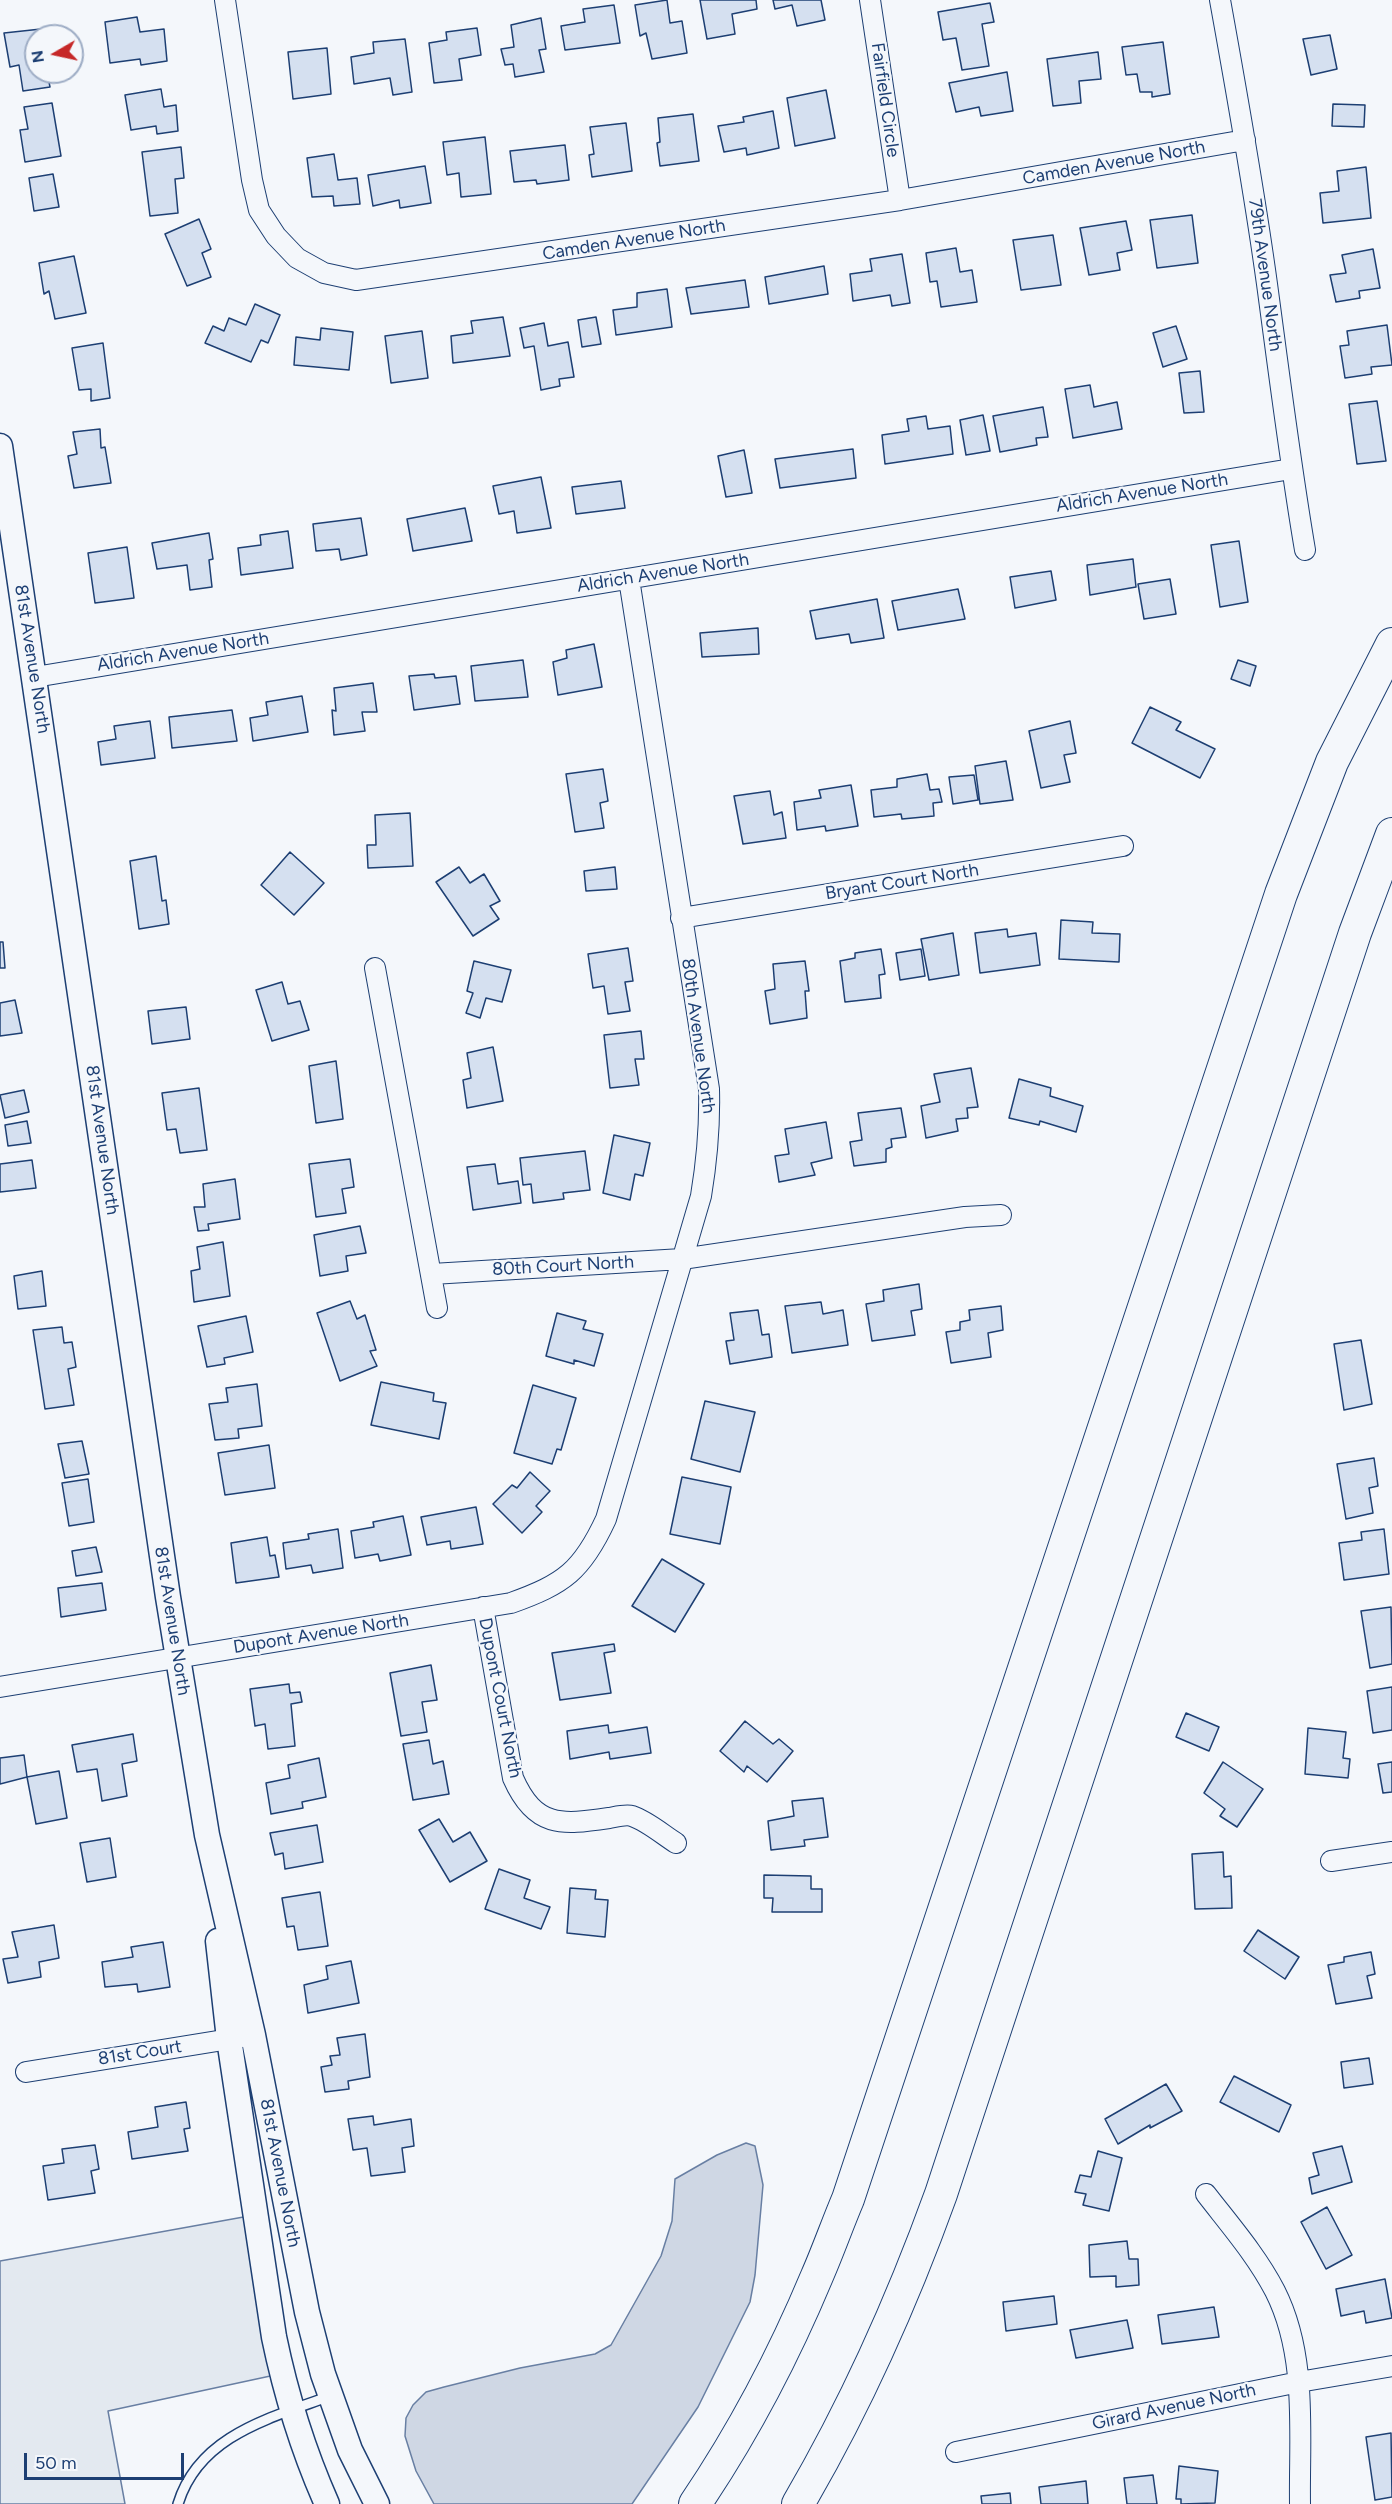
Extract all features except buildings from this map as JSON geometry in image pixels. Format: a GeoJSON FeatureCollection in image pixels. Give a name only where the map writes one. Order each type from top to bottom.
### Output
{"type":"FeatureCollection","features":[{"type":"Feature","properties":{"kind":"highway"},"geometry":{"type":"LineString","coordinates":[[695,2504],[740,2433],[775,2367],[818,2276],[848,2199],[1281,894],[1332,762],[1392,644]]}},
{"type":"Feature","properties":{"kind":"highway"},"geometry":{"type":"LineString","coordinates":[[798,2504],[867,2377],[898,2309],[941,2194],[1356,933],[1392,834]]}},
{"type":"Feature","properties":{"kind":"street","name":"Camden Avenue North"},"geometry":{"type":"LineString","coordinates":[[225,0],[252,180],[259,210],[276,236],[297,258],[324,273],[356,280],[900,200],[1245,140]]}},
{"type":"Feature","properties":{"kind":"street","name":"Fairfield Circle"},"geometry":{"type":"LineString","coordinates":[[870,0],[900,200]]}},
{"type":"Feature","properties":{"kind":"street","name":"79th Avenue North"},"geometry":{"type":"LineString","coordinates":[[1220,0],[1267,282],[1291,469],[1305,550]]}},
{"type":"Feature","properties":{"kind":"street","name":"81st Avenue North"},"geometry":{"type":"LineString","coordinates":[[0,446],[6,529],[35,677],[177,1658],[207,1835],[253,2035],[307,2312],[330,2396],[350,2450],[377,2504]]}},
{"type":"Feature","properties":{"kind":"street","name":"Aldrich Avenue North"},"geometry":{"type":"LineString","coordinates":[[35,677],[1291,469]]}},
{"type":"Feature","properties":{"kind":"street","name":"80th Avenue North"},"geometry":{"type":"LineString","coordinates":[[606,1519],[700,1196],[707,1160],[710,1124],[709,1089],[629,579]]}},
{"type":"Feature","properties":{"kind":"street","name":"Bryant Court North"},"geometry":{"type":"LineString","coordinates":[[681,918],[1123,846]]}},
{"type":"Feature","properties":{"kind":"street"},"geometry":{"type":"LineString","coordinates":[[375,968],[437,1308]]}},
{"type":"Feature","properties":{"kind":"street","name":"80th Court North"},"geometry":{"type":"LineString","coordinates":[[432,1274],[682,1259],[953,1218],[1001,1215]]}},
{"type":"Feature","properties":{"kind":"street","name":"Dupont Avenue North"},"geometry":{"type":"LineString","coordinates":[[0,1687],[511,1603],[543,1592],[570,1574],[592,1549],[606,1519]]}},
{"type":"Feature","properties":{"kind":"street","name":"Dupont Court North"},"geometry":{"type":"LineString","coordinates":[[483,1607],[513,1778],[522,1798],[536,1813],[557,1822],[579,1822],[630,1815],[676,1843]]}},
{"type":"Feature","properties":{"kind":"street","name":"81st Avenue North"},"geometry":{"type":"LineString","coordinates":[[207,1835],[229,2039],[274,2337],[285,2386],[308,2459],[327,2504]]}},
{"type":"Feature","properties":{"kind":"street"},"geometry":{"type":"LineString","coordinates":[[1331,1861],[1392,1852]]}},
{"type":"Feature","properties":{"kind":"street","name":"81st Court"},"geometry":{"type":"LineString","coordinates":[[26,2072],[253,2035]]}},
{"type":"Feature","properties":{"kind":"street"},"geometry":{"type":"LineString","coordinates":[[1206,2193],[1258,2263],[1275,2292],[1288,2323],[1299,2382],[1300,2504]]}},
{"type":"Feature","properties":{"kind":"street","name":"Girard Avenue North"},"geometry":{"type":"LineString","coordinates":[[956,2452],[1299,2382],[1392,2366]]}},
{"type":"Feature","properties":{"kind":"lane"},"geometry":{"type":"LineString","coordinates":[[178,2504],[183,2489],[210,2451],[250,2425],[330,2396]]}},
{"type":"Feature","properties":{"kind":"shaded area"},"geometry":{"type":"Polygon","coordinates":[[[746,2143],[755,2146],[763,2185],[755,2275],[750,2302],[698,2407],[632,2504],[434,2504],[416,2471],[405,2436],[406,2418],[413,2405],[426,2392],[520,2368],[595,2354],[611,2345],[661,2256],[672,2221],[675,2179],[717,2155],[746,2143]]]}},
{"type":"Feature","properties":{"kind":"shaded area"},"geometry":{"type":"Polygon","coordinates":[[[249,2216],[275,2375],[108,2411],[125,2504],[0,2504],[0,2261],[249,2216]]]}}]}
